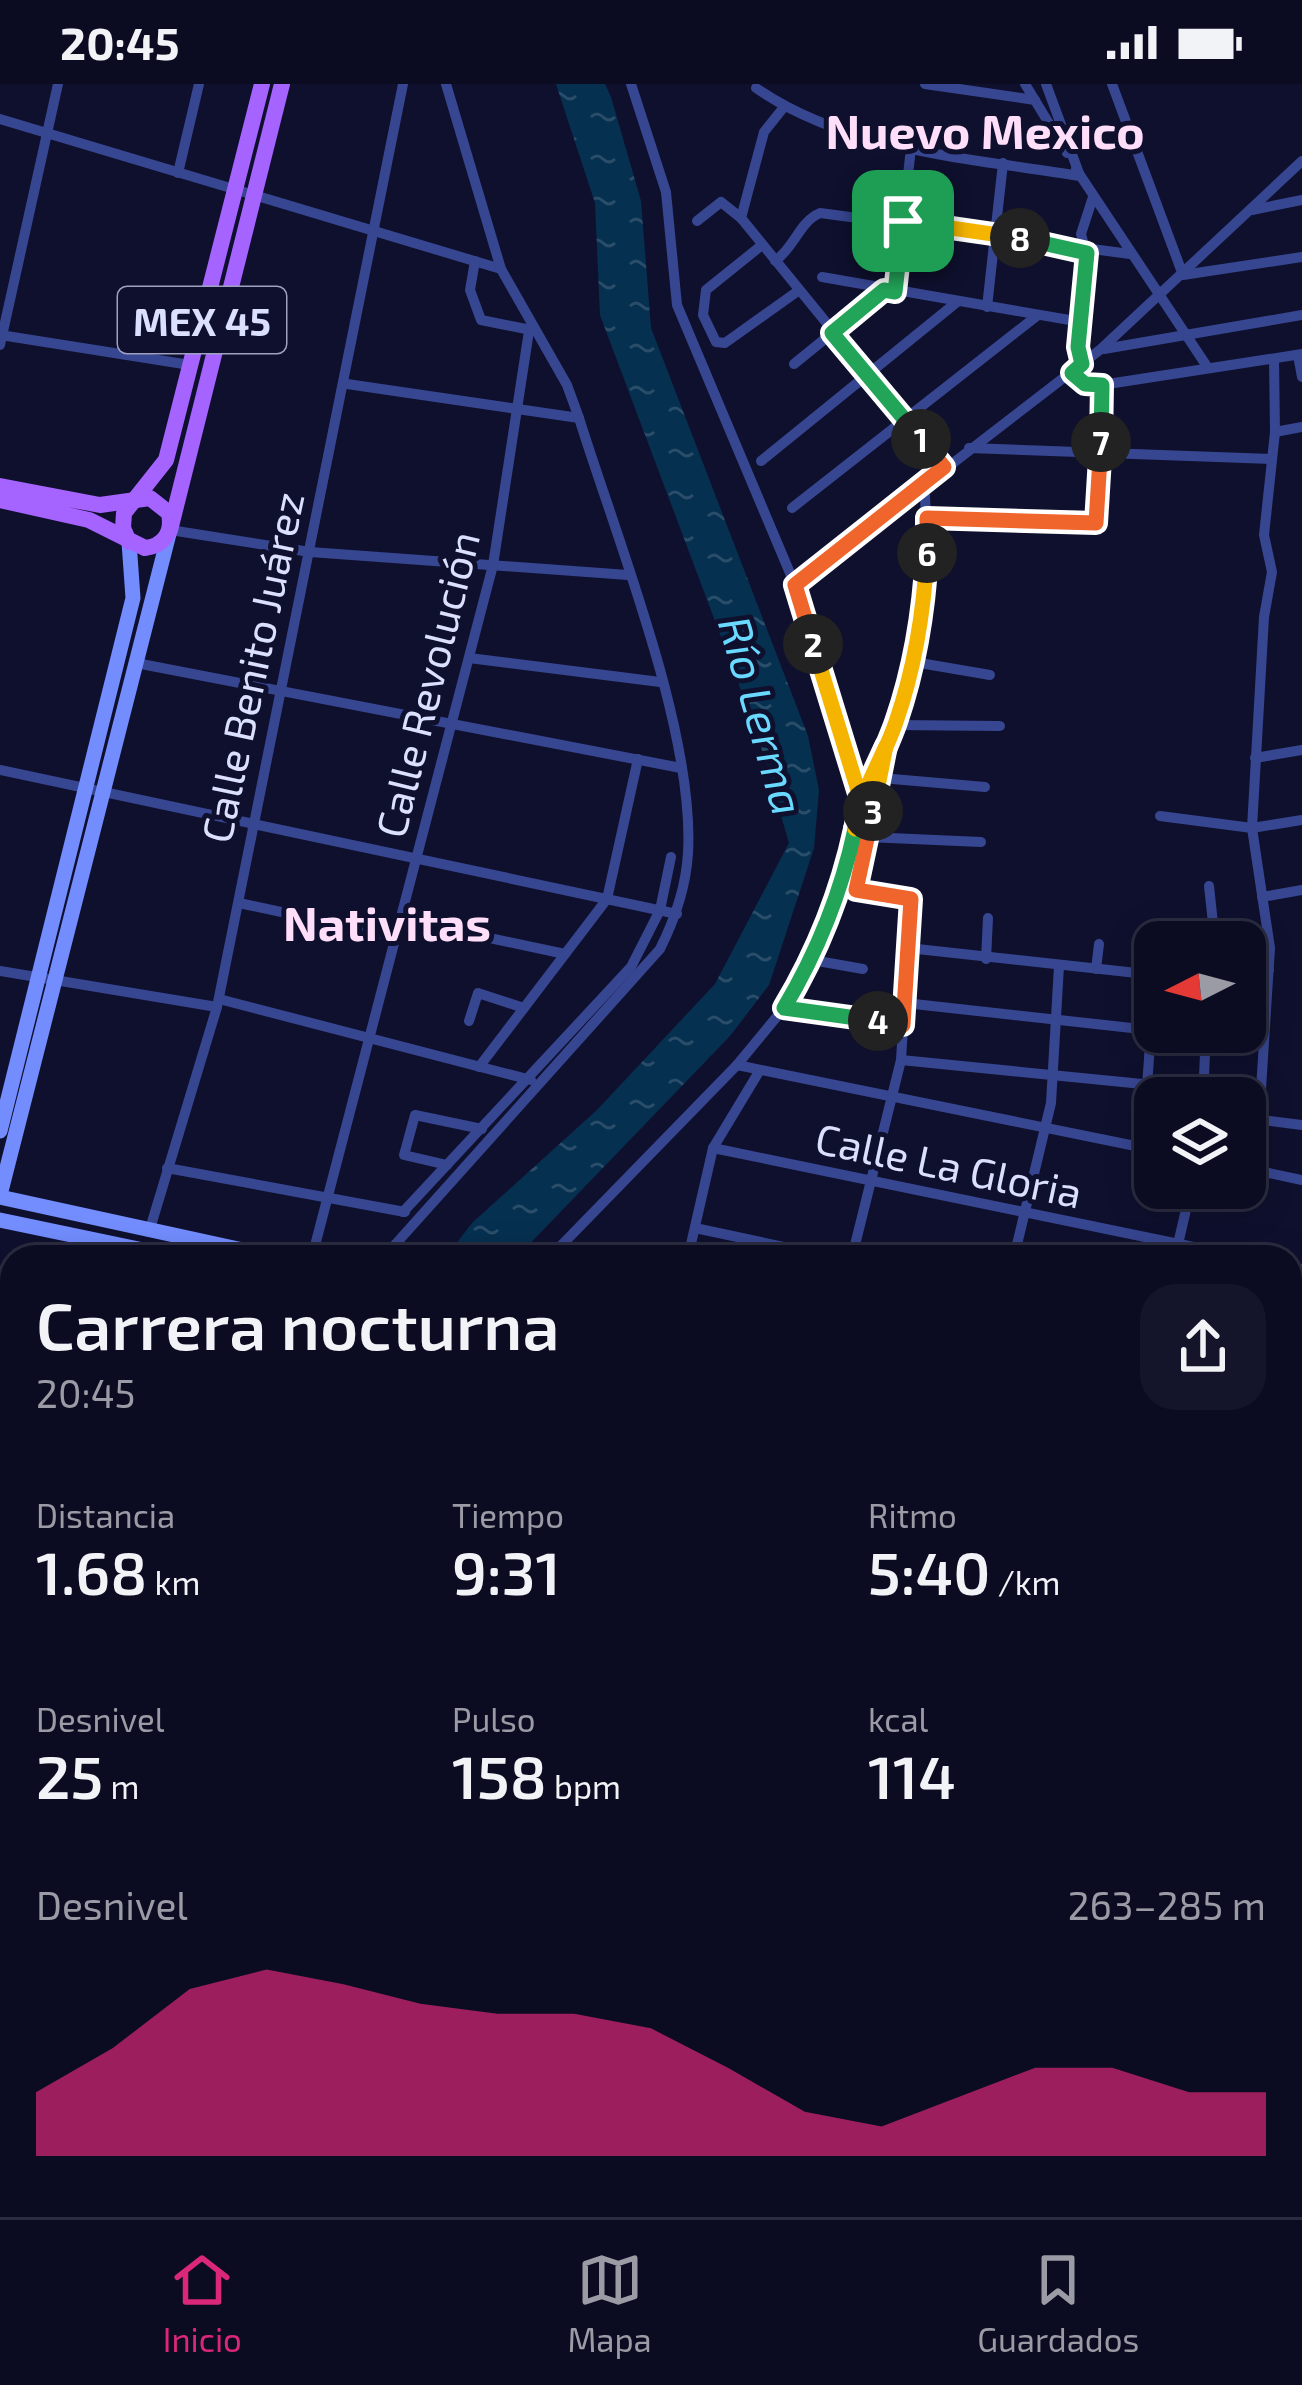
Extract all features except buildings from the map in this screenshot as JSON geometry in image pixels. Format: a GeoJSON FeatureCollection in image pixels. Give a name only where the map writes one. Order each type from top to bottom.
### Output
{"type":"FeatureCollection","features":[{"type":"Feature","properties":{"kind":"main road","name":"MEX 45"},"geometry":{"type":"LineString","coordinates":[[129,542],[122,520],[166,460],[262,84]]}},
{"type":"Feature","properties":{"kind":"main road","name":"MEX 45"},"geometry":{"type":"LineString","coordinates":[[170,530],[282,84]]}},
{"type":"Feature","properties":{"kind":"main road"},"geometry":{"type":"LineString","coordinates":[[0,486],[89,504],[150,498],[165,506],[170,530],[153,547],[129,542],[89,520],[0,500]]}},
{"type":"Feature","properties":{"kind":"street"},"geometry":{"type":"LineString","coordinates":[[58,84],[1,338],[190,365]]}},
{"type":"Feature","properties":{"kind":"street"},"geometry":{"type":"LineString","coordinates":[[178,172],[199,84]]}},
{"type":"Feature","properties":{"kind":"street","name":"Calle Benito Juárez"},"geometry":{"type":"LineString","coordinates":[[144,1245],[218,1003],[279,691],[378,232],[404,84]]}},
{"type":"Feature","properties":{"kind":"street"},"geometry":{"type":"LineString","coordinates":[[394,1245],[636,980],[677,914],[688,854],[681,768],[660,682],[579,418],[567,385],[532,330],[502,269],[446,84]]}},
{"type":"Feature","properties":{"kind":"street"},"geometry":{"type":"LineString","coordinates":[[631,84],[666,192],[677,305],[795,585],[861,800]]}},
{"type":"Feature","properties":{"kind":"street"},"geometry":{"type":"LineString","coordinates":[[925,84],[1035,100]]}},
{"type":"Feature","properties":{"kind":"street"},"geometry":{"type":"LineString","coordinates":[[1025,84],[1130,254],[1208,368]]}},
{"type":"Feature","properties":{"kind":"street"},"geometry":{"type":"LineString","coordinates":[[1046,84],[1080,176]]}},
{"type":"Feature","properties":{"kind":"street"},"geometry":{"type":"LineString","coordinates":[[1112,84],[1184,275]]}},
{"type":"Feature","properties":{"kind":"street"},"geometry":{"type":"LineString","coordinates":[[756,88],[784,107],[871,141],[1080,176]]}},
{"type":"Feature","properties":{"kind":"street"},"geometry":{"type":"LineString","coordinates":[[741,218],[764,132],[784,107]]}},
{"type":"Feature","properties":{"kind":"street"},"geometry":{"type":"LineString","coordinates":[[0,119],[502,269]]}},
{"type":"Feature","properties":{"kind":"street"},"geometry":{"type":"LineString","coordinates":[[794,364],[890,291],[911,148]]}},
{"type":"Feature","properties":{"kind":"street"},"geometry":{"type":"LineString","coordinates":[[795,585],[1101,349],[1302,161]]}},
{"type":"Feature","properties":{"kind":"street"},"geometry":{"type":"LineString","coordinates":[[987,307],[1003,163]]}},
{"type":"Feature","properties":{"kind":"street"},"geometry":{"type":"LineString","coordinates":[[1094,197],[1082,248],[1088,263],[1077,369],[1085,384],[1300,354],[1302,377]]}},
{"type":"Feature","properties":{"kind":"street"},"geometry":{"type":"LineString","coordinates":[[1248,210],[1302,200]]}},
{"type":"Feature","properties":{"kind":"street"},"geometry":{"type":"LineString","coordinates":[[697,221],[721,202],[741,218],[944,467]]}},
{"type":"Feature","properties":{"kind":"street"},"geometry":{"type":"LineString","coordinates":[[775,261],[787,253],[806,219],[820,213],[1130,254]]}},
{"type":"Feature","properties":{"kind":"street"},"geometry":{"type":"LineString","coordinates":[[762,245],[706,290],[703,315],[716,342],[725,343],[798,291]]}},
{"type":"Feature","properties":{"kind":"street"},"geometry":{"type":"LineString","coordinates":[[1184,275],[1302,257]]}},
{"type":"Feature","properties":{"kind":"street"},"geometry":{"type":"LineString","coordinates":[[475,262],[470,290],[481,320],[532,330]]}},
{"type":"Feature","properties":{"kind":"street"},"geometry":{"type":"LineString","coordinates":[[822,278],[1081,322]]}},
{"type":"Feature","properties":{"kind":"street"},"geometry":{"type":"LineString","coordinates":[[761,461],[957,302]]}},
{"type":"Feature","properties":{"kind":"street"},"geometry":{"type":"LineString","coordinates":[[792,508],[1038,315]]}},
{"type":"Feature","properties":{"kind":"street"},"geometry":{"type":"LineString","coordinates":[[1101,349],[1302,315]]}},
{"type":"Feature","properties":{"kind":"street","name":"Calle Revolución"},"geometry":{"type":"LineString","coordinates":[[315,1245],[493,565],[532,330]]}},
{"type":"Feature","properties":{"kind":"street"},"geometry":{"type":"LineString","coordinates":[[1262,1077],[1269,970],[1252,828],[1272,572],[1264,535],[1275,431],[1274,359]]}},
{"type":"Feature","properties":{"kind":"street"},"geometry":{"type":"LineString","coordinates":[[346,384],[579,418]]}},
{"type":"Feature","properties":{"kind":"street"},"geometry":{"type":"LineString","coordinates":[[927,518],[1098,521],[1102,385]]}},
{"type":"Feature","properties":{"kind":"street"},"geometry":{"type":"LineString","coordinates":[[1275,431],[1302,427]]}},
{"type":"Feature","properties":{"kind":"street"},"geometry":{"type":"LineString","coordinates":[[969,448],[1271,459]]}},
{"type":"Feature","properties":{"kind":"street"},"geometry":{"type":"LineString","coordinates":[[562,1245],[737,1066],[784,1008],[812,960],[844,882],[861,800],[895,725],[914,662],[925,590],[924,481]]}},
{"type":"Feature","properties":{"kind":"street"},"geometry":{"type":"LineString","coordinates":[[214,1245],[0,1196],[47,980],[170,530],[310,552],[628,575]]}},
{"type":"Feature","properties":{"kind":"street"},"geometry":{"type":"LineString","coordinates":[[96,790],[133,598],[129,542]]}},
{"type":"Feature","properties":{"kind":"street"},"geometry":{"type":"LineString","coordinates":[[133,598],[152,602]]}},
{"type":"Feature","properties":{"kind":"street"},"geometry":{"type":"LineString","coordinates":[[469,658],[660,682]]}},
{"type":"Feature","properties":{"kind":"street"},"geometry":{"type":"LineString","coordinates":[[914,662],[990,675]]}},
{"type":"Feature","properties":{"kind":"street"},"geometry":{"type":"LineString","coordinates":[[136,663],[681,768]]}},
{"type":"Feature","properties":{"kind":"street"},"geometry":{"type":"LineString","coordinates":[[895,725],[1000,726]]}},
{"type":"Feature","properties":{"kind":"street"},"geometry":{"type":"LineString","coordinates":[[855,1245],[902,1060],[911,899],[856,890],[886,746]]}},
{"type":"Feature","properties":{"kind":"street"},"geometry":{"type":"LineString","coordinates":[[1255,758],[1302,750]]}},
{"type":"Feature","properties":{"kind":"street"},"geometry":{"type":"LineString","coordinates":[[479,1067],[607,899],[638,759]]}},
{"type":"Feature","properties":{"kind":"street"},"geometry":{"type":"LineString","coordinates":[[0,770],[677,914]]}},
{"type":"Feature","properties":{"kind":"street"},"geometry":{"type":"LineString","coordinates":[[881,778],[985,787]]}},
{"type":"Feature","properties":{"kind":"street"},"geometry":{"type":"LineString","coordinates":[[1160,816],[1252,828],[1302,820]]}},
{"type":"Feature","properties":{"kind":"street"},"geometry":{"type":"LineString","coordinates":[[867,837],[981,842]]}},
{"type":"Feature","properties":{"kind":"street"},"geometry":{"type":"LineString","coordinates":[[167,1168],[407,1213],[631,968],[660,910],[671,856]]}},
{"type":"Feature","properties":{"kind":"street"},"geometry":{"type":"LineString","coordinates":[[1209,886],[1213,921]]}},
{"type":"Feature","properties":{"kind":"street"},"geometry":{"type":"LineString","coordinates":[[1262,897],[1302,890]]}},
{"type":"Feature","properties":{"kind":"street"},"geometry":{"type":"LineString","coordinates":[[239,903],[397,937]]}},
{"type":"Feature","properties":{"kind":"street"},"geometry":{"type":"LineString","coordinates":[[986,959],[988,918]]}},
{"type":"Feature","properties":{"kind":"street"},"geometry":{"type":"LineString","coordinates":[[457,931],[565,954]]}},
{"type":"Feature","properties":{"kind":"street"},"geometry":{"type":"LineString","coordinates":[[1096,970],[1099,944]]}},
{"type":"Feature","properties":{"kind":"street"},"geometry":{"type":"LineString","coordinates":[[908,948],[1134,973]]}},
{"type":"Feature","properties":{"kind":"street"},"geometry":{"type":"LineString","coordinates":[[812,960],[862,969]]}},
{"type":"Feature","properties":{"kind":"street"},"geometry":{"type":"LineString","coordinates":[[1017,1245],[1044,1127],[1059,966]]}},
{"type":"Feature","properties":{"kind":"street"},"geometry":{"type":"LineString","coordinates":[[0,970],[218,1003],[369,1035],[531,1080]]}},
{"type":"Feature","properties":{"kind":"street"},"geometry":{"type":"LineString","coordinates":[[0,1131],[47,980]]}},
{"type":"Feature","properties":{"kind":"street"},"geometry":{"type":"LineString","coordinates":[[469,1021],[478,993],[524,1008]]}},
{"type":"Feature","properties":{"kind":"street"},"geometry":{"type":"LineString","coordinates":[[904,1003],[1134,1028]]}},
{"type":"Feature","properties":{"kind":"street"},"geometry":{"type":"LineString","coordinates":[[784,1008],[903,1025]]}},
{"type":"Feature","properties":{"kind":"street"},"geometry":{"type":"LineString","coordinates":[[902,1060],[1134,1085]]}},
{"type":"Feature","properties":{"kind":"street"},"geometry":{"type":"LineString","coordinates":[[737,1066],[1134,1146]]}},
{"type":"Feature","properties":{"kind":"street"},"geometry":{"type":"LineString","coordinates":[[690,1245],[713,1148],[760,1070]]}},
{"type":"Feature","properties":{"kind":"street"},"geometry":{"type":"LineString","coordinates":[[447,1165],[404,1155],[415,1115],[482,1129]]}},
{"type":"Feature","properties":{"kind":"street"},"geometry":{"type":"LineString","coordinates":[[1266,1121],[1302,1125]]}},
{"type":"Feature","properties":{"kind":"street","name":"Calle La Gloria"},"geometry":{"type":"LineString","coordinates":[[713,1148],[1153,1245]]}},
{"type":"Feature","properties":{"kind":"street"},"geometry":{"type":"LineString","coordinates":[[1266,1172],[1302,1180]]}},
{"type":"Feature","properties":{"kind":"street"},"geometry":{"type":"LineString","coordinates":[[1178,1245],[1186,1209]]}},
{"type":"Feature","properties":{"kind":"street"},"geometry":{"type":"LineString","coordinates":[[0,1220],[104,1245]]}},
{"type":"Feature","properties":{"kind":"street"},"geometry":{"type":"LineString","coordinates":[[694,1228],[774,1245]]}},
{"type":"Feature","properties":{"kind":"water","name":"Río Lerma"},"geometry":{"type":"Polygon","coordinates":[[[556,84],[605,84],[611,97],[641,201],[651,328],[808,736],[819,790],[814,848],[769,985],[730,1036],[529,1245],[455,1245],[472,1223],[597,1110],[715,984],[789,843],[756,730],[600,315],[595,203],[556,84]]]}},
{"type":"Feature","properties":{"kind":"district","name":"Nuevo Mexico"},"geometry":{"type":"Point","coordinates":[985,130]}},
{"type":"Feature","properties":{"kind":"district","name":"Nativitas"},"geometry":{"type":"Point","coordinates":[387,922]}},
{"type":"Feature","properties":{"kind":"route"},"geometry":{"type":"LineString","coordinates":[[903,221],[895,292],[884,290],[832,333],[944,467],[795,585],[861,800],[886,746],[856,890],[911,899],[903,1025],[784,1008],[812,960],[844,882],[861,800],[905,694],[925,590],[927,518],[1096,523],[1100,517],[1102,385],[1085,384],[1072,373],[1082,364],[1078,347],[1088,263],[1082,248],[903,221]]}}]}
